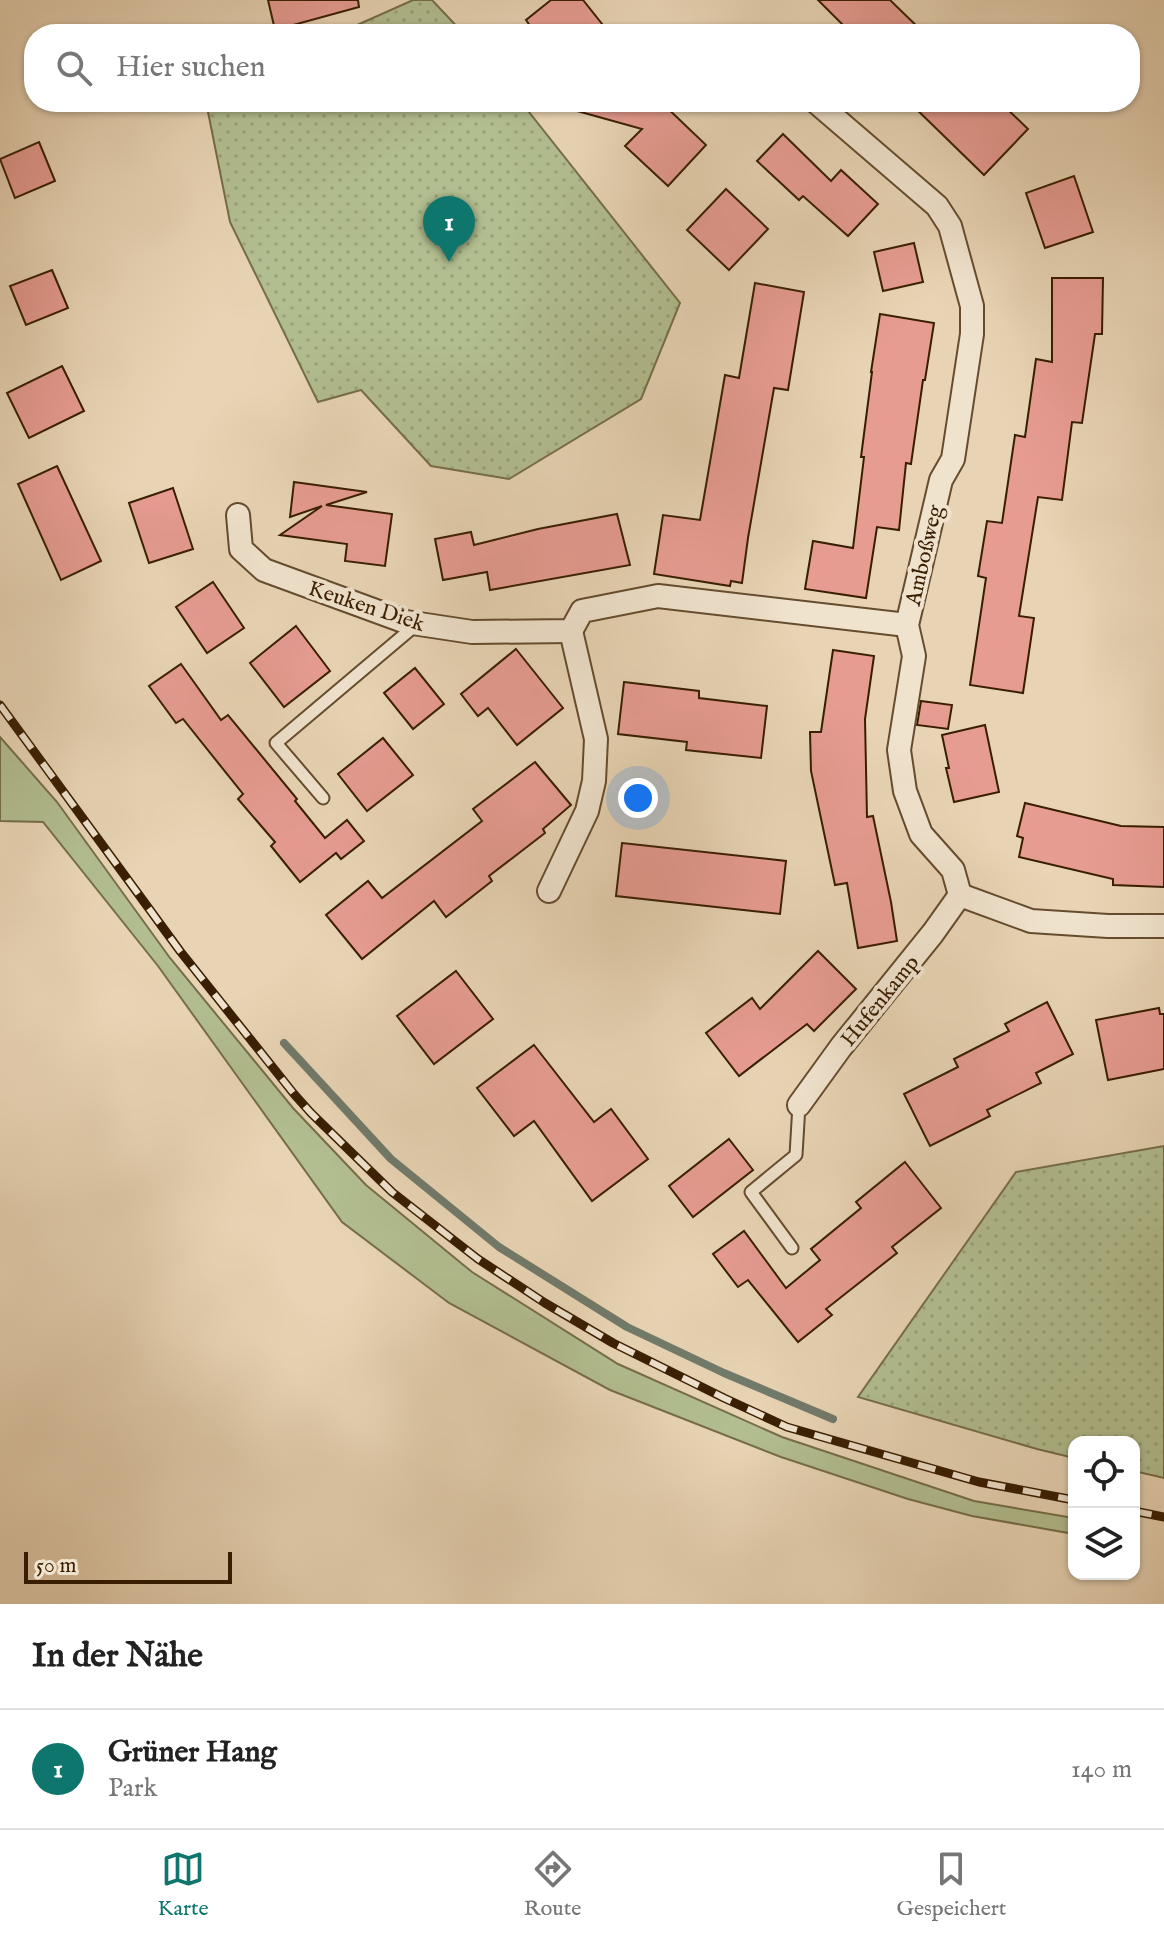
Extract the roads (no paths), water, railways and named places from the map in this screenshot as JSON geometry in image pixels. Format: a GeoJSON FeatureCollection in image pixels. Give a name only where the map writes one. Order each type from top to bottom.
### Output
{"type":"FeatureCollection","features":[{"type":"Feature","properties":{"kind":"street","name":"Amboßweg"},"geometry":{"type":"LineString","coordinates":[[828,112],[937,206],[950,226],[972,306],[972,334],[953,459],[941,480],[907,625],[914,656],[899,750],[905,791],[921,834],[953,870],[960,895]]}},
{"type":"Feature","properties":{"kind":"street","name":"Keuken Diek"},"geometry":{"type":"LineString","coordinates":[[238,515],[241,549],[264,570],[406,622],[472,632],[571,631]]}},
{"type":"Feature","properties":{"kind":"street"},"geometry":{"type":"LineString","coordinates":[[549,891],[587,811],[594,781],[596,739],[571,631],[582,611],[658,596],[907,625]]}},
{"type":"Feature","properties":{"kind":"street"},"geometry":{"type":"LineString","coordinates":[[960,895],[1031,921],[1164,926]]}},
{"type":"Feature","properties":{"kind":"street","name":"Hufenkamp"},"geometry":{"type":"LineString","coordinates":[[799,1105],[960,895]]}},
{"type":"Feature","properties":{"kind":"lane"},"geometry":{"type":"LineString","coordinates":[[323,798],[276,743],[417,623]]}},
{"type":"Feature","properties":{"kind":"lane"},"geometry":{"type":"LineString","coordinates":[[792,1248],[751,1192],[796,1155],[799,1105]]}},
{"type":"Feature","properties":{"kind":"waterway"},"geometry":{"type":"LineString","coordinates":[[284,1043],[391,1159],[499,1247],[627,1327],[724,1373],[833,1419]]}},
{"type":"Feature","properties":{"kind":"railway"},"geometry":{"type":"LineString","coordinates":[[0,705],[180,951],[294,1094],[392,1192],[478,1259],[613,1343],[787,1427],[979,1482],[1068,1499]]}},
{"type":"Feature","properties":{"kind":"railway"},"geometry":{"type":"LineString","coordinates":[[1140,1512],[1164,1517]]}},
{"type":"Feature","properties":{"kind":"place","name":"Grüner Hang"},"geometry":{"type":"Point","coordinates":[449,262]}}]}
